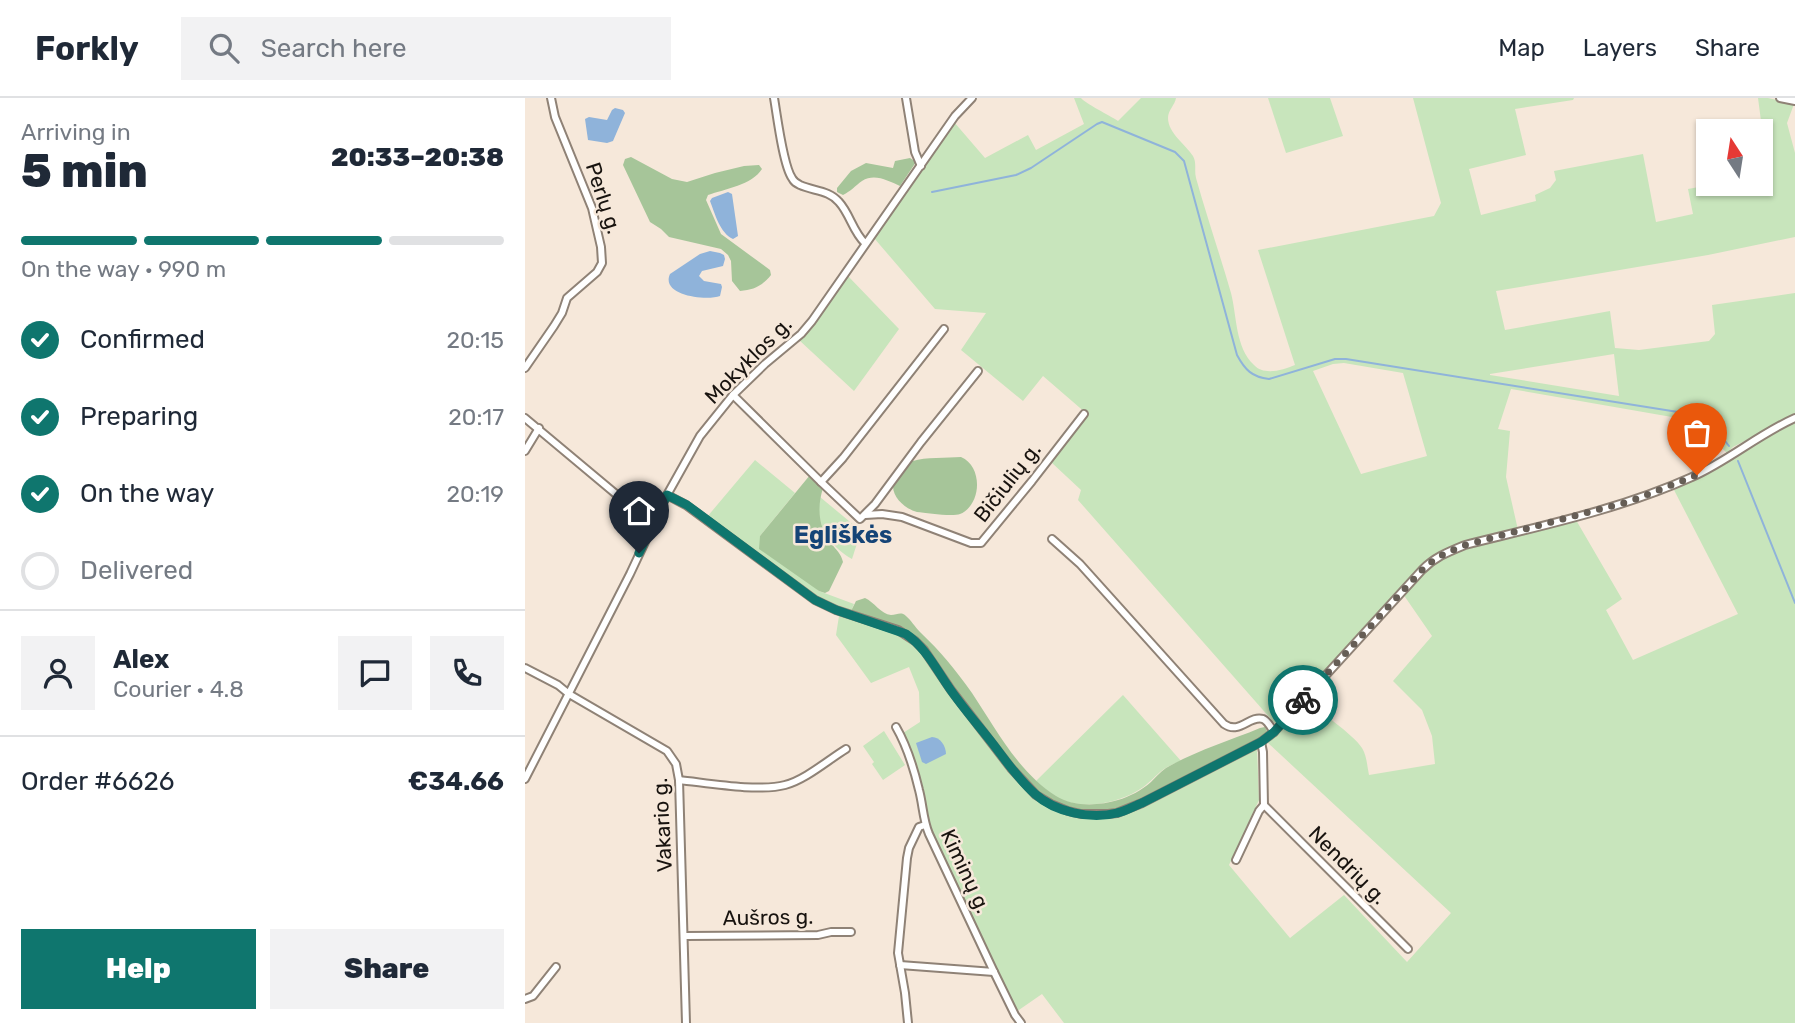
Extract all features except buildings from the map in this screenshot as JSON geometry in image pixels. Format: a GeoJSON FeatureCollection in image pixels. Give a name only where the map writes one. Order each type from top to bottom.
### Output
{"type":"FeatureCollection","features":[{"type":"Feature","properties":{"kind":"street","name":"Perlų g."},"geometry":{"type":"LineString","coordinates":[[525,368],[562,313],[567,298],[597,272],[602,263],[592,208],[555,117],[551,98]]}},
{"type":"Feature","properties":{"kind":"street"},"geometry":{"type":"LineString","coordinates":[[774,98],[792,179],[802,186],[837,199],[865,243]]}},
{"type":"Feature","properties":{"kind":"street"},"geometry":{"type":"LineString","coordinates":[[906,98],[915,152],[921,166]]}},
{"type":"Feature","properties":{"kind":"street","name":"Mokyklos g."},"geometry":{"type":"LineString","coordinates":[[525,779],[667,495],[700,436],[733,395],[813,321],[954,116],[972,98]]}},
{"type":"Feature","properties":{"kind":"street"},"geometry":{"type":"LineString","coordinates":[[1780,98],[1795,101]]}},
{"type":"Feature","properties":{"kind":"street"},"geometry":{"type":"LineString","coordinates":[[821,482],[843,458],[944,329]]}},
{"type":"Feature","properties":{"kind":"street"},"geometry":{"type":"LineString","coordinates":[[733,395],[821,482],[863,517],[978,371]]}},
{"type":"Feature","properties":{"kind":"street","name":"Bičiulių g."},"geometry":{"type":"LineString","coordinates":[[863,517],[882,514],[902,517],[971,542],[981,543],[1084,414]]}},
{"type":"Feature","properties":{"kind":"street"},"geometry":{"type":"LineString","coordinates":[[525,418],[653,525]]}},
{"type":"Feature","properties":{"kind":"street"},"geometry":{"type":"LineString","coordinates":[[667,495],[687,505],[815,600],[898,631],[915,641],[1035,795],[1067,811],[1108,814],[1126,810],[1261,742],[1274,732],[1431,561],[1444,553],[1631,501],[1676,485],[1795,418]]}},
{"type":"Feature","properties":{"kind":"street"},"geometry":{"type":"LineString","coordinates":[[525,451],[539,428]]}},
{"type":"Feature","properties":{"kind":"street"},"geometry":{"type":"LineString","coordinates":[[1052,538],[1080,564],[1224,724],[1234,728],[1263,719],[1274,732]]}},
{"type":"Feature","properties":{"kind":"street","name":"Vakario g."},"geometry":{"type":"LineString","coordinates":[[525,668],[667,751],[676,764],[680,780],[686,1023]]}},
{"type":"Feature","properties":{"kind":"street","name":"Kiminų g."},"geometry":{"type":"LineString","coordinates":[[897,727],[909,755],[925,825],[1021,1023]]}},
{"type":"Feature","properties":{"kind":"street"},"geometry":{"type":"LineString","coordinates":[[1236,860],[1264,805],[1261,742]]}},
{"type":"Feature","properties":{"kind":"street"},"geometry":{"type":"LineString","coordinates":[[680,780],[748,787],[785,785],[846,749]]}},
{"type":"Feature","properties":{"kind":"street","name":"Nendrių g."},"geometry":{"type":"LineString","coordinates":[[1264,805],[1408,949]]}},
{"type":"Feature","properties":{"kind":"street"},"geometry":{"type":"LineString","coordinates":[[908,1023],[898,942],[909,848],[919,827],[925,825]]}},
{"type":"Feature","properties":{"kind":"street","name":"Aušros g."},"geometry":{"type":"LineString","coordinates":[[685,936],[818,935],[851,932]]}},
{"type":"Feature","properties":{"kind":"street"},"geometry":{"type":"LineString","coordinates":[[900,965],[994,972]]}},
{"type":"Feature","properties":{"kind":"street"},"geometry":{"type":"LineString","coordinates":[[525,999],[533,996],[556,967]]}},
{"type":"Feature","properties":{"kind":"green space"},"geometry":{"type":"Polygon","coordinates":[[[1074,98],[1081,98],[1118,121],[1141,98],[1176,98],[1168,115],[1169,123],[1174,134],[1194,159],[1196,178],[1231,293],[1243,349],[1258,368],[1274,371],[1295,365],[1258,250],[1434,216],[1441,203],[1413,98],[1574,98],[1515,109],[1526,155],[1469,169],[1481,215],[1536,201],[1535,195],[1550,188],[1556,180],[1554,171],[1643,154],[1656,222],[1693,214],[1688,189],[1696,188],[1696,196],[1773,196],[1773,119],[1761,119],[1758,98],[1794,104],[1787,123],[1795,153],[1795,237],[1708,255],[1496,291],[1505,330],[1610,311],[1615,348],[1639,350],[1709,341],[1715,334],[1712,305],[1795,293],[1795,415],[1733,447],[1727,453],[1689,420],[1511,389],[1498,429],[1510,431],[1506,477],[1518,530],[1458,546],[1426,562],[1277,726],[1078,500],[1081,490],[1051,462],[1087,414],[1043,376],[1023,401],[961,350],[986,313],[935,309],[874,238],[954,122],[985,158],[1028,135],[1036,150],[1084,124],[1074,98]],[[1614,354],[1490,374],[1490,375],[1619,396],[1614,354]],[[1344,363],[1313,371],[1361,474],[1427,456],[1403,373],[1344,363]]]}},
{"type":"Feature","properties":{"kind":"green space"},"geometry":{"type":"Polygon","coordinates":[[[1268,98],[1330,98],[1343,136],[1286,153],[1268,98]]]}},
{"type":"Feature","properties":{"kind":"green space"},"geometry":{"type":"Polygon","coordinates":[[[631,157],[672,179],[687,182],[744,166],[759,165],[762,169],[752,179],[708,195],[706,200],[721,234],[770,270],[771,275],[757,287],[740,291],[732,281],[731,261],[721,249],[669,237],[650,222],[623,165],[625,159],[631,157]]]}},
{"type":"Feature","properties":{"kind":"green space"},"geometry":{"type":"Polygon","coordinates":[[[910,158],[916,162],[900,186],[872,178],[862,181],[843,195],[837,192],[837,188],[851,171],[866,163],[893,168],[895,161],[910,158]]]}},
{"type":"Feature","properties":{"kind":"green space"},"geometry":{"type":"Polygon","coordinates":[[[847,275],[899,329],[854,391],[799,340],[847,275]]]}},
{"type":"Feature","properties":{"kind":"green space"},"geometry":{"type":"Polygon","coordinates":[[[1795,422],[1795,1023],[1064,1023],[1042,994],[1016,1012],[929,825],[916,768],[903,733],[920,722],[919,692],[909,667],[871,683],[836,635],[839,616],[886,628],[911,641],[972,723],[1032,796],[1050,807],[1070,814],[1111,816],[1257,747],[1259,800],[1229,865],[1290,938],[1344,895],[1407,962],[1451,913],[1267,742],[1279,733],[1305,700],[1358,742],[1365,754],[1369,775],[1435,764],[1432,736],[1422,710],[1393,681],[1432,636],[1403,594],[1426,569],[1444,556],[1467,548],[1576,520],[1622,599],[1606,610],[1633,660],[1738,614],[1674,490],[1795,422]]]}},
{"type":"Feature","properties":{"kind":"green space"},"geometry":{"type":"Polygon","coordinates":[[[961,457],[968,462],[976,477],[976,495],[967,510],[957,515],[917,512],[903,505],[896,496],[894,481],[909,463],[924,459],[961,457]]]}},
{"type":"Feature","properties":{"kind":"green space"},"geometry":{"type":"Polygon","coordinates":[[[755,460],[795,493],[760,536],[819,591],[854,604],[851,611],[830,604],[803,588],[707,517],[755,460]]]}},
{"type":"Feature","properties":{"kind":"green space"},"geometry":{"type":"Polygon","coordinates":[[[810,475],[823,488],[819,509],[821,523],[843,562],[829,591],[825,593],[759,549],[760,536],[810,475]]]}},
{"type":"Feature","properties":{"kind":"green space"},"geometry":{"type":"Polygon","coordinates":[[[820,497],[861,531],[852,559],[837,548],[826,533],[819,516],[820,497]]]}},
{"type":"Feature","properties":{"kind":"green space"},"geometry":{"type":"Polygon","coordinates":[[[865,598],[887,614],[902,614],[908,618],[960,676],[999,735],[1030,775],[1063,800],[1078,804],[1095,804],[1122,799],[1144,788],[1166,768],[1189,756],[1260,728],[1265,727],[1268,733],[1136,803],[1097,812],[1068,808],[1034,790],[915,638],[892,625],[851,611],[856,601],[865,598]]]}},
{"type":"Feature","properties":{"kind":"green space"},"geometry":{"type":"Polygon","coordinates":[[[1123,695],[1181,761],[1163,770],[1143,788],[1128,796],[1098,804],[1067,802],[1036,781],[1123,695]]]}},
{"type":"Feature","properties":{"kind":"green space"},"geometry":{"type":"Polygon","coordinates":[[[884,731],[905,765],[883,780],[863,746],[884,731]]]}},
{"type":"Feature","properties":{"kind":"water"},"geometry":{"type":"Polygon","coordinates":[[[615,108],[625,113],[613,141],[607,143],[588,140],[585,119],[589,117],[607,120],[615,108]]]}},
{"type":"Feature","properties":{"kind":"water"},"geometry":{"type":"Polygon","coordinates":[[[728,192],[732,194],[738,236],[733,239],[721,228],[710,201],[728,192]]]}},
{"type":"Feature","properties":{"kind":"water"},"geometry":{"type":"Polygon","coordinates":[[[710,251],[724,255],[723,266],[702,271],[699,276],[704,281],[721,284],[720,296],[696,297],[678,292],[672,287],[670,274],[700,254],[710,251]]]}},
{"type":"Feature","properties":{"kind":"water"},"geometry":{"type":"Polygon","coordinates":[[[932,737],[942,742],[946,754],[926,764],[922,762],[916,743],[932,737]]]}},
{"type":"Feature","properties":{"kind":"waterway"},"geometry":{"type":"LineString","coordinates":[[932,192],[1016,175],[1102,122],[1175,152],[1184,161],[1237,355],[1246,369],[1254,374],[1269,379],[1335,359],[1346,359],[1678,412],[1707,425],[1729,446]]}},
{"type":"Feature","properties":{"kind":"waterway"},"geometry":{"type":"LineString","coordinates":[[1738,461],[1795,603]]}},
{"type":"Feature","properties":{"kind":"way so far"},"geometry":{"type":"LineString","coordinates":[[1303,700],[1422,570],[1444,553],[1631,501],[1697,475]]}},
{"type":"Feature","properties":{"kind":"district","name":"Egliškės"},"geometry":{"type":"Point","coordinates":[843,535]}},
{"type":"Feature","properties":{"kind":"route"},"geometry":{"type":"LineString","coordinates":[[639,553],[667,495],[687,505],[815,600],[906,634],[924,650],[951,690],[1035,795],[1067,811],[1108,814],[1142,803],[1261,742],[1274,732],[1303,700]]}}]}
